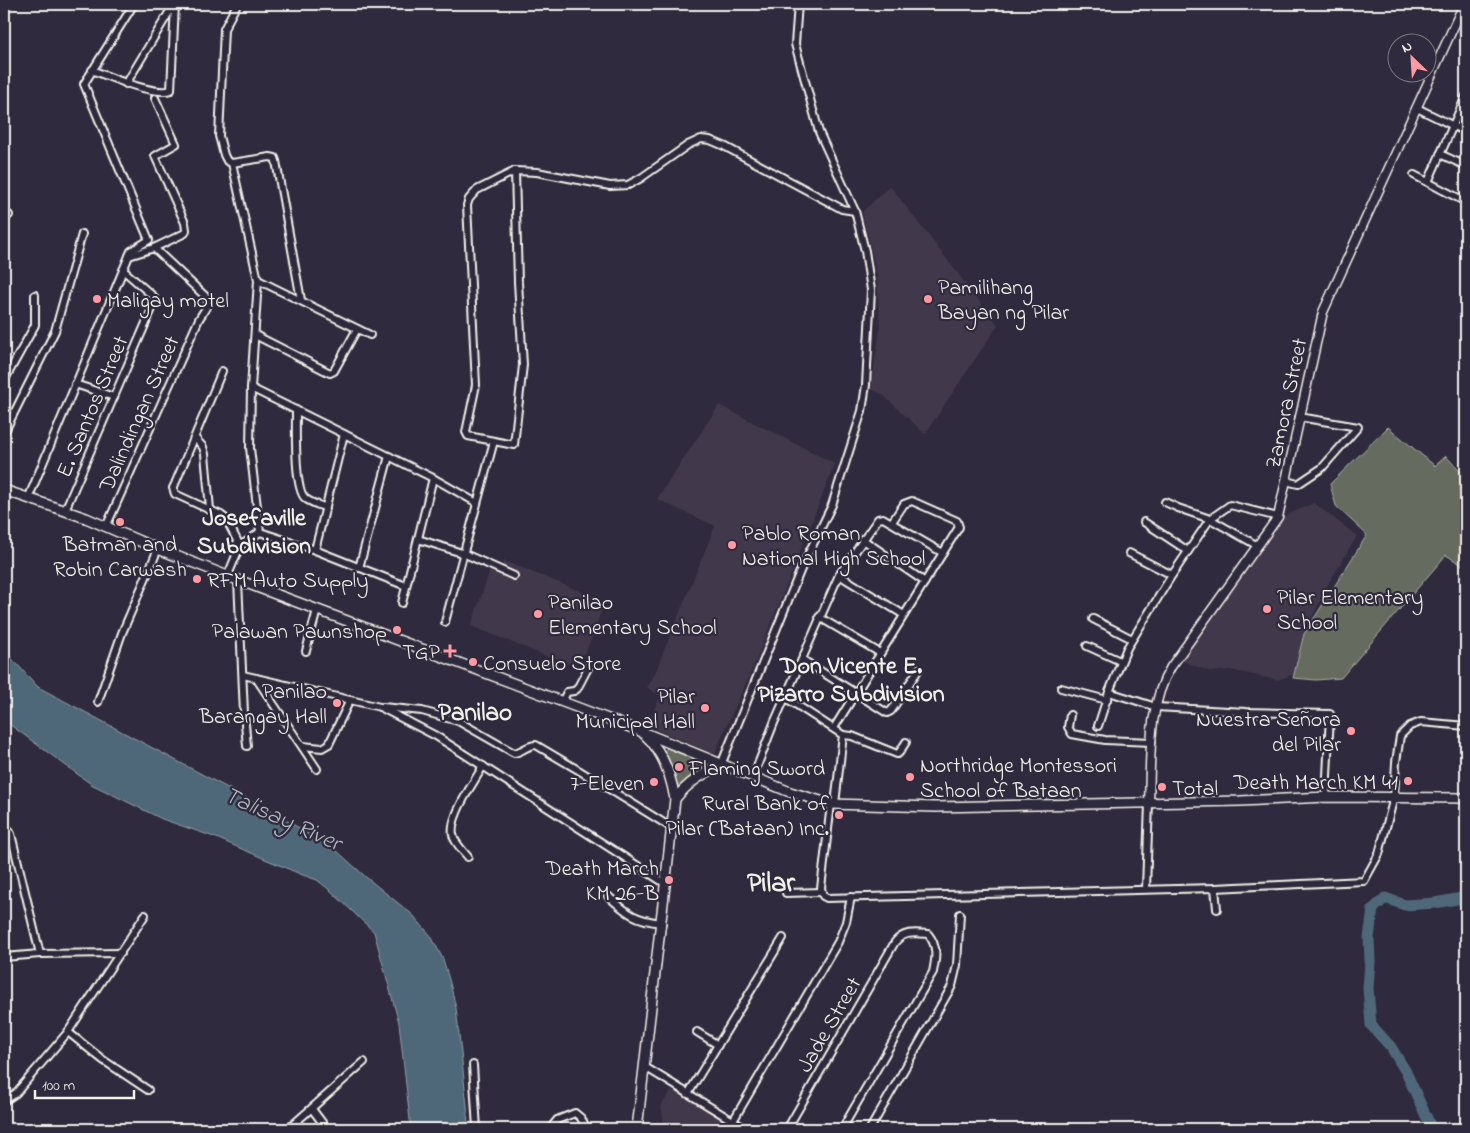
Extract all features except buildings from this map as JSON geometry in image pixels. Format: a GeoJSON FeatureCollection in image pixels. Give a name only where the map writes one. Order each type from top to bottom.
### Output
{"type":"FeatureCollection","features":[{"type":"Feature","properties":{"kind":"main road"},"geometry":{"type":"LineString","coordinates":[[4,490],[65,510],[238,580],[640,731],[792,793],[833,804],[935,807],[1326,797],[1464,797]]}},
{"type":"Feature","properties":{"kind":"main road"},"geometry":{"type":"LineString","coordinates":[[637,1129],[675,799],[669,774],[659,753],[640,731]]}},
{"type":"Feature","properties":{"kind":"main road"},"geometry":{"type":"LineString","coordinates":[[675,799],[697,777],[721,765]]}},
{"type":"Feature","properties":{"kind":"street"},"geometry":{"type":"LineString","coordinates":[[28,499],[129,256],[133,249],[147,242],[149,238],[85,88],[85,81],[134,4]]}},
{"type":"Feature","properties":{"kind":"street"},"geometry":{"type":"LineString","coordinates":[[92,70],[126,84],[162,91],[171,90],[175,4]]}},
{"type":"Feature","properties":{"kind":"street"},"geometry":{"type":"LineString","coordinates":[[126,84],[175,4]]}},
{"type":"Feature","properties":{"kind":"street"},"geometry":{"type":"LineString","coordinates":[[237,4],[224,29],[219,136],[224,155],[227,161],[232,163],[270,157],[275,158],[300,300]]}},
{"type":"Feature","properties":{"kind":"street"},"geometry":{"type":"LineString","coordinates":[[721,765],[801,569],[832,505],[862,411],[866,385],[871,290],[866,251],[855,211],[819,132],[795,44],[798,4]]}},
{"type":"Feature","properties":{"kind":"street","name":"Zamora Street"},"geometry":{"type":"LineString","coordinates":[[1149,803],[1152,742],[1156,707],[1161,688],[1171,667],[1278,516],[1323,312],[1464,4]]}},
{"type":"Feature","properties":{"kind":"street"},"geometry":{"type":"LineString","coordinates":[[1428,182],[1466,96]]}},
{"type":"Feature","properties":{"kind":"street"},"geometry":{"type":"LineString","coordinates":[[129,256],[154,248],[185,233],[186,230],[185,223],[155,156],[176,144],[154,98]]}},
{"type":"Feature","properties":{"kind":"street"},"geometry":{"type":"LineString","coordinates":[[1417,108],[1466,132]]}},
{"type":"Feature","properties":{"kind":"street"},"geometry":{"type":"LineString","coordinates":[[515,171],[518,282],[523,365],[514,445],[468,436],[466,432],[476,385],[467,204],[477,190],[515,171],[537,172],[610,186],[628,185],[688,145],[702,139],[710,140],[842,209],[855,211]]}},
{"type":"Feature","properties":{"kind":"street"},"geometry":{"type":"LineString","coordinates":[[1440,154],[1466,166]]}},
{"type":"Feature","properties":{"kind":"street"},"geometry":{"type":"LineString","coordinates":[[232,163],[258,280],[251,388],[250,448],[260,532]]}},
{"type":"Feature","properties":{"kind":"street"},"geometry":{"type":"LineString","coordinates":[[1414,175],[1466,202]]}},
{"type":"Feature","properties":{"kind":"street"},"geometry":{"type":"LineString","coordinates":[[4,434],[55,331],[82,234]]}},
{"type":"Feature","properties":{"kind":"street","name":"Dalindingan Street"},"geometry":{"type":"LineString","coordinates":[[106,527],[199,319],[209,303],[206,297],[154,248]]}},
{"type":"Feature","properties":{"kind":"street","name":"E. Santos Street"},"geometry":{"type":"LineString","coordinates":[[65,510],[155,299],[123,270]]}},
{"type":"Feature","properties":{"kind":"street"},"geometry":{"type":"LineString","coordinates":[[258,280],[370,335]]}},
{"type":"Feature","properties":{"kind":"street"},"geometry":{"type":"LineString","coordinates":[[4,382],[34,325],[35,295]]}},
{"type":"Feature","properties":{"kind":"street"},"geometry":{"type":"LineString","coordinates":[[255,335],[330,373],[334,371],[357,329]]}},
{"type":"Feature","properties":{"kind":"street"},"geometry":{"type":"LineString","coordinates":[[222,371],[175,484],[174,491],[175,494],[210,509],[226,519],[240,546]]}},
{"type":"Feature","properties":{"kind":"street"},"geometry":{"type":"LineString","coordinates":[[75,384],[114,397]]}},
{"type":"Feature","properties":{"kind":"street"},"geometry":{"type":"LineString","coordinates":[[251,388],[390,456],[477,503]]}},
{"type":"Feature","properties":{"kind":"street"},"geometry":{"type":"LineString","coordinates":[[296,410],[296,462],[301,491],[306,499],[326,508]]}},
{"type":"Feature","properties":{"kind":"street"},"geometry":{"type":"LineString","coordinates":[[1286,481],[1298,484],[1322,468],[1358,427],[1299,417]]}},
{"type":"Feature","properties":{"kind":"street"},"geometry":{"type":"LineString","coordinates":[[316,550],[344,434]]}},
{"type":"Feature","properties":{"kind":"street"},"geometry":{"type":"LineString","coordinates":[[195,438],[206,454],[210,509]]}},
{"type":"Feature","properties":{"kind":"street"},"geometry":{"type":"LineString","coordinates":[[445,622],[494,441]]}},
{"type":"Feature","properties":{"kind":"street"},"geometry":{"type":"LineString","coordinates":[[359,568],[390,456]]}},
{"type":"Feature","properties":{"kind":"street"},"geometry":{"type":"LineString","coordinates":[[402,603],[432,478]]}},
{"type":"Feature","properties":{"kind":"street"},"geometry":{"type":"LineString","coordinates":[[834,728],[960,527],[957,521],[912,501],[904,504],[892,522]]}},
{"type":"Feature","properties":{"kind":"street"},"geometry":{"type":"LineString","coordinates":[[1165,502],[1210,519],[1258,546]]}},
{"type":"Feature","properties":{"kind":"street"},"geometry":{"type":"LineString","coordinates":[[1098,726],[1120,661],[1172,575],[1210,519],[1230,505],[1278,516]]}},
{"type":"Feature","properties":{"kind":"street"},"geometry":{"type":"LineString","coordinates":[[753,778],[819,617],[839,575],[862,539],[880,517],[892,522],[943,554]]}},
{"type":"Feature","properties":{"kind":"street"},"geometry":{"type":"LineString","coordinates":[[1144,522],[1188,551]]}},
{"type":"Feature","properties":{"kind":"street"},"geometry":{"type":"LineString","coordinates":[[228,575],[240,546],[260,532]]}},
{"type":"Feature","properties":{"kind":"street"},"geometry":{"type":"LineString","coordinates":[[260,532],[316,550],[406,586]]}},
{"type":"Feature","properties":{"kind":"street"},"geometry":{"type":"LineString","coordinates":[[418,539],[464,554],[514,576]]}},
{"type":"Feature","properties":{"kind":"street"},"geometry":{"type":"LineString","coordinates":[[862,539],[925,582]]}},
{"type":"Feature","properties":{"kind":"street"},"geometry":{"type":"LineString","coordinates":[[98,702],[122,633],[158,549]]}},
{"type":"Feature","properties":{"kind":"street"},"geometry":{"type":"LineString","coordinates":[[1129,553],[1172,575]]}},
{"type":"Feature","properties":{"kind":"street"},"geometry":{"type":"LineString","coordinates":[[839,575],[904,615]]}},
{"type":"Feature","properties":{"kind":"street"},"geometry":{"type":"LineString","coordinates":[[238,580],[247,746]]}},
{"type":"Feature","properties":{"kind":"street"},"geometry":{"type":"LineString","coordinates":[[306,652],[317,610]]}},
{"type":"Feature","properties":{"kind":"street"},"geometry":{"type":"LineString","coordinates":[[819,617],[880,654]]}},
{"type":"Feature","properties":{"kind":"street"},"geometry":{"type":"LineString","coordinates":[[1093,619],[1132,639]]}},
{"type":"Feature","properties":{"kind":"street"},"geometry":{"type":"LineString","coordinates":[[1086,646],[1120,661]]}},
{"type":"Feature","properties":{"kind":"street"},"geometry":{"type":"LineString","coordinates":[[802,660],[887,713],[892,711],[918,669]]}},
{"type":"Feature","properties":{"kind":"street"},"geometry":{"type":"LineString","coordinates":[[562,702],[567,692],[574,691],[577,688],[589,666]]}},
{"type":"Feature","properties":{"kind":"street"},"geometry":{"type":"LineString","coordinates":[[243,676],[380,707],[422,712],[458,721],[514,753],[531,745],[536,745],[580,770],[672,828]]}},
{"type":"Feature","properties":{"kind":"street"},"geometry":{"type":"LineString","coordinates":[[256,678],[317,769]]}},
{"type":"Feature","properties":{"kind":"street"},"geometry":{"type":"LineString","coordinates":[[1061,688],[1107,700]]}},
{"type":"Feature","properties":{"kind":"street"},"geometry":{"type":"LineString","coordinates":[[1109,692],[1156,707],[1330,714],[1326,797]]}},
{"type":"Feature","properties":{"kind":"street"},"geometry":{"type":"LineString","coordinates":[[786,698],[843,735],[852,736],[895,753],[899,753],[906,742]]}},
{"type":"Feature","properties":{"kind":"street"},"geometry":{"type":"LineString","coordinates":[[303,746],[325,747],[329,744],[350,700]]}},
{"type":"Feature","properties":{"kind":"street"},"geometry":{"type":"LineString","coordinates":[[380,707],[436,736],[666,884]]}},
{"type":"Feature","properties":{"kind":"street"},"geometry":{"type":"LineString","coordinates":[[1070,715],[1068,727],[1072,734],[1105,740],[1152,742]]}},
{"type":"Feature","properties":{"kind":"street"},"geometry":{"type":"LineString","coordinates":[[786,893],[821,892],[827,898],[1215,888],[1364,880],[1379,854],[1394,797],[1400,736],[1410,726],[1421,722],[1466,726]]}},
{"type":"Feature","properties":{"kind":"street"},"geometry":{"type":"LineString","coordinates":[[821,892],[843,735]]}},
{"type":"Feature","properties":{"kind":"street"},"geometry":{"type":"LineString","coordinates":[[468,857],[454,838],[452,824],[456,812],[483,766]]}},
{"type":"Feature","properties":{"kind":"street"},"geometry":{"type":"LineString","coordinates":[[1146,890],[1149,803]]}},
{"type":"Feature","properties":{"kind":"street"},"geometry":{"type":"LineString","coordinates":[[6,828],[11,834],[40,954]]}},
{"type":"Feature","properties":{"kind":"street"},"geometry":{"type":"LineString","coordinates":[[1215,888],[1217,909]]}},
{"type":"Feature","properties":{"kind":"street"},"geometry":{"type":"LineString","coordinates":[[608,896],[630,915],[649,922],[662,923]]}},
{"type":"Feature","properties":{"kind":"street"},"geometry":{"type":"LineString","coordinates":[[733,1121],[838,942],[846,922],[850,897]]}},
{"type":"Feature","properties":{"kind":"street"},"geometry":{"type":"LineString","coordinates":[[870,1129],[952,986],[957,965],[960,914]]}},
{"type":"Feature","properties":{"kind":"street"},"geometry":{"type":"LineString","coordinates":[[4,1101],[16,1093],[68,1032],[146,915]]}},
{"type":"Feature","properties":{"kind":"street","name":"Jade Street"},"geometry":{"type":"LineString","coordinates":[[787,1129],[899,936],[915,933],[928,934],[936,950],[933,972],[842,1129]]}},
{"type":"Feature","properties":{"kind":"street"},"geometry":{"type":"LineString","coordinates":[[688,1094],[783,938]]}},
{"type":"Feature","properties":{"kind":"street"},"geometry":{"type":"LineString","coordinates":[[4,957],[40,954],[121,953]]}},
{"type":"Feature","properties":{"kind":"street"},"geometry":{"type":"LineString","coordinates":[[68,1032],[103,1060],[148,1090]]}},
{"type":"Feature","properties":{"kind":"street"},"geometry":{"type":"LineString","coordinates":[[697,1032],[718,1045]]}},
{"type":"Feature","properties":{"kind":"street"},"geometry":{"type":"LineString","coordinates":[[288,1129],[364,1062]]}},
{"type":"Feature","properties":{"kind":"street"},"geometry":{"type":"LineString","coordinates":[[473,1065],[477,1129]]}},
{"type":"Feature","properties":{"kind":"street"},"geometry":{"type":"LineString","coordinates":[[645,1067],[746,1129]]}},
{"type":"Feature","properties":{"kind":"street"},"geometry":{"type":"LineString","coordinates":[[312,1109],[327,1129]]}},
{"type":"Feature","properties":{"kind":"street"},"geometry":{"type":"LineString","coordinates":[[550,1129],[557,1120],[575,1113],[581,1118],[587,1129]]}},
{"type":"Feature","properties":{"kind":"shaded area","name":"Pamilihang Bayan ng Pilar"},"geometry":{"type":"Polygon","coordinates":[[[890,186],[998,325],[925,434],[882,394],[871,389],[880,329],[877,274],[862,212],[890,186]]]}},
{"type":"Feature","properties":{"kind":"shaded area","name":"Pablo Roman National High School"},"geometry":{"type":"Polygon","coordinates":[[[719,405],[835,464],[756,661],[714,754],[646,725],[661,696],[647,688],[655,673],[715,526],[657,499],[719,405]]]}},
{"type":"Feature","properties":{"kind":"shaded area","name":"Pilar Elementary School"},"geometry":{"type":"Polygon","coordinates":[[[1314,503],[1357,536],[1328,584],[1304,634],[1294,674],[1278,680],[1230,670],[1211,672],[1180,660],[1285,516],[1314,503]]]}},
{"type":"Feature","properties":{"kind":"shaded area","name":"Panilao Elementary School"},"geometry":{"type":"Polygon","coordinates":[[[504,561],[605,601],[591,640],[585,652],[578,660],[566,664],[471,626],[490,570],[499,573],[504,561]]]}},
{"type":"Feature","properties":{"kind":"shaded area"},"geometry":{"type":"Polygon","coordinates":[[[672,1091],[740,1129],[665,1129],[661,1105],[672,1091]]]}},
{"type":"Feature","properties":{"kind":"green space"},"geometry":{"type":"Polygon","coordinates":[[[1388,427],[1435,466],[1446,456],[1466,478],[1459,490],[1466,495],[1466,572],[1465,567],[1446,555],[1341,678],[1316,680],[1293,678],[1304,634],[1367,535],[1336,506],[1330,484],[1388,427]]]}},
{"type":"Feature","properties":{"kind":"green space"},"geometry":{"type":"Polygon","coordinates":[[[667,748],[710,767],[688,778],[677,793],[663,752],[667,748]]]}},
{"type":"Feature","properties":{"kind":"water"},"geometry":{"type":"Polygon","coordinates":[[[4,650],[38,687],[271,811],[337,851],[413,915],[431,936],[443,959],[450,983],[456,1008],[468,1129],[411,1129],[399,1023],[374,932],[317,880],[214,837],[162,819],[91,784],[9,724],[4,719],[4,650]]]}},
{"type":"Feature","properties":{"kind":"waterway"},"geometry":{"type":"LineString","coordinates":[[1429,1129],[1431,1127],[1406,1072],[1391,1047],[1371,1025],[1368,988],[1369,938],[1373,909],[1385,898],[1405,905],[1435,903],[1462,898],[1466,891]]}},
{"type":"Feature","properties":{"kind":"place","name":"Maligay motel"},"geometry":{"type":"Point","coordinates":[97,299]}},
{"type":"Feature","properties":{"kind":"place","name":"Pamilihang Bayan ng Pilar"},"geometry":{"type":"Point","coordinates":[928,299]}},
{"type":"Feature","properties":{"kind":"place","name":"Batman and Robin Carwash"},"geometry":{"type":"Point","coordinates":[120,522]}},
{"type":"Feature","properties":{"kind":"place","name":"Pablo Roman National High School"},"geometry":{"type":"Point","coordinates":[732,545]}},
{"type":"Feature","properties":{"kind":"place","name":"RFM Auto Supply"},"geometry":{"type":"Point","coordinates":[197,579]}},
{"type":"Feature","properties":{"kind":"place","name":"Pilar Elementary School"},"geometry":{"type":"Point","coordinates":[1267,609]}},
{"type":"Feature","properties":{"kind":"place","name":"Panilao Elementary School"},"geometry":{"type":"Point","coordinates":[538,614]}},
{"type":"Feature","properties":{"kind":"place","name":"Palawan Pawnshop"},"geometry":{"type":"Point","coordinates":[397,630]}},
{"type":"Feature","properties":{"kind":"place","name":"TGP"},"geometry":{"type":"Point","coordinates":[450,651]}},
{"type":"Feature","properties":{"kind":"place","name":"Consuelo Store"},"geometry":{"type":"Point","coordinates":[473,662]}},
{"type":"Feature","properties":{"kind":"place","name":"Panilao Barangay Hall"},"geometry":{"type":"Point","coordinates":[337,703]}},
{"type":"Feature","properties":{"kind":"place","name":"Pilar Municipal Hall"},"geometry":{"type":"Point","coordinates":[705,708]}},
{"type":"Feature","properties":{"kind":"place","name":"Nuestra Señora del Pilar"},"geometry":{"type":"Point","coordinates":[1351,731]}},
{"type":"Feature","properties":{"kind":"place","name":"Flaming Sword"},"geometry":{"type":"Point","coordinates":[679,767]}},
{"type":"Feature","properties":{"kind":"place","name":"Northridge Montessori School of Bataan"},"geometry":{"type":"Point","coordinates":[910,777]}},
{"type":"Feature","properties":{"kind":"place","name":"Death March KM 41"},"geometry":{"type":"Point","coordinates":[1408,781]}},
{"type":"Feature","properties":{"kind":"place","name":"7-Eleven"},"geometry":{"type":"Point","coordinates":[654,782]}},
{"type":"Feature","properties":{"kind":"place","name":"Total"},"geometry":{"type":"Point","coordinates":[1162,787]}},
{"type":"Feature","properties":{"kind":"place","name":"Rural Bank of Pilar (Bataan) Inc."},"geometry":{"type":"Point","coordinates":[839,815]}},
{"type":"Feature","properties":{"kind":"place","name":"Death March KM 26-B"},"geometry":{"type":"Point","coordinates":[669,880]}},
{"type":"Feature","properties":{"kind":"district","name":"Josefaville Subdivision"},"geometry":{"type":"Point","coordinates":[254,531]}},
{"type":"Feature","properties":{"kind":"district","name":"Don Vicente E. Pizarro Subdivision"},"geometry":{"type":"Point","coordinates":[851,679]}},
{"type":"Feature","properties":{"kind":"district","name":"Panilao"},"geometry":{"type":"Point","coordinates":[475,711]}},
{"type":"Feature","properties":{"kind":"district","name":"Pilar"},"geometry":{"type":"Point","coordinates":[771,881]}},
{"type":"Feature","properties":{"kind":"water label","name":"Talisay River"},"geometry":{"type":"Point","coordinates":[283,818]}}]}
